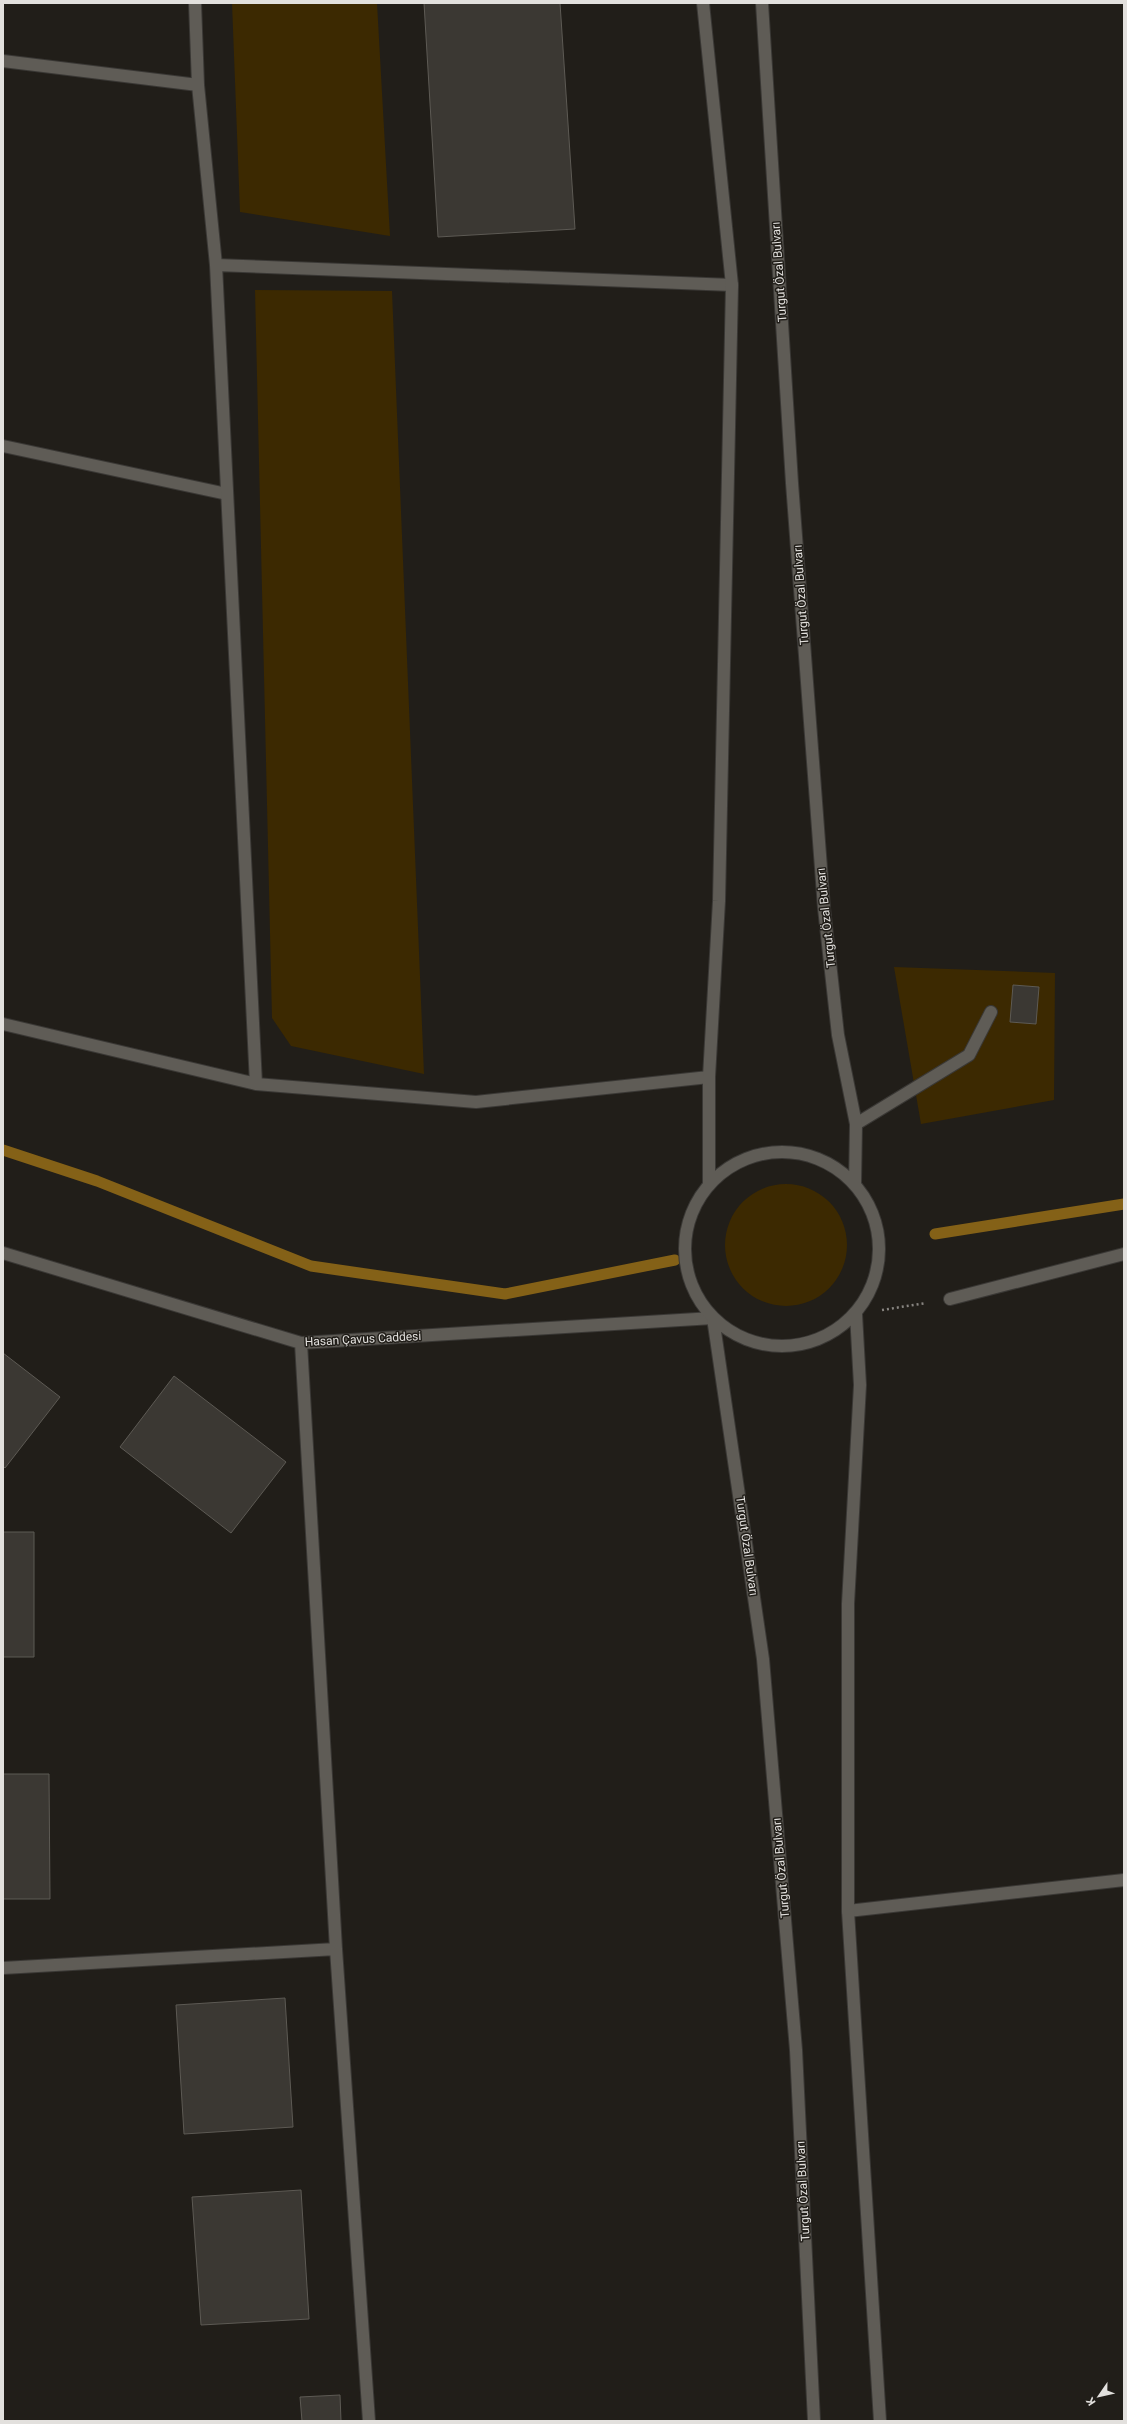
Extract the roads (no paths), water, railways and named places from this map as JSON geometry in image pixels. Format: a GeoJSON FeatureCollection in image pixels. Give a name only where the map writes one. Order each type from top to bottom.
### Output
{"type":"FeatureCollection","features":[{"type":"Feature","properties":{"kind":"main road"},"geometry":{"type":"LineString","coordinates":[[195,3],[198,85],[216,265],[256,1084]]}},
{"type":"Feature","properties":{"kind":"main road"},"geometry":{"type":"LineString","coordinates":[[703,3],[732,285],[719,901],[709,1077],[709,1184]]}},
{"type":"Feature","properties":{"kind":"main road","name":"Turgut Özal Bulvarı"},"geometry":{"type":"LineString","coordinates":[[762,3],[792,483],[824,908],[838,1035],[856,1124],[855,1185]]}},
{"type":"Feature","properties":{"kind":"main road"},"geometry":{"type":"LineString","coordinates":[[3,61],[198,85]]}},
{"type":"Feature","properties":{"kind":"main road"},"geometry":{"type":"LineString","coordinates":[[216,265],[732,285]]}},
{"type":"Feature","properties":{"kind":"main road"},"geometry":{"type":"LineString","coordinates":[[3,446],[227,494]]}},
{"type":"Feature","properties":{"kind":"main road"},"geometry":{"type":"LineString","coordinates":[[856,1124],[969,1055],[991,1012]]}},
{"type":"Feature","properties":{"kind":"main road"},"geometry":{"type":"LineString","coordinates":[[3,1024],[256,1084],[476,1102],[709,1077]]}},
{"type":"Feature","properties":{"kind":"main road","name":"Turgut Özal Bulvarı"},"geometry":{"type":"LineString","coordinates":[[766,1153],[798,1153],[829,1164],[855,1185],[870,1208],[878,1236],[878,1257],[871,1291],[856,1314],[830,1335],[801,1346],[769,1346],[738,1336],[712,1318],[695,1294],[686,1266],[685,1237],[693,1209],[709,1184],[735,1164],[766,1153]]}},
{"type":"Feature","properties":{"kind":"main road","name":"Hasan Çavus Caddesi"},"geometry":{"type":"LineString","coordinates":[[3,1253],[301,1343],[712,1318]]}},
{"type":"Feature","properties":{"kind":"main road"},"geometry":{"type":"LineString","coordinates":[[950,1299],[1124,1254]]}},
{"type":"Feature","properties":{"kind":"main road"},"geometry":{"type":"LineString","coordinates":[[856,1314],[860,1385],[848,1604],[848,1910],[880,2421]]}},
{"type":"Feature","properties":{"kind":"main road","name":"Turgut Özal Bulvarı"},"geometry":{"type":"LineString","coordinates":[[712,1318],[763,1659],[796,2050],[814,2421]]}},
{"type":"Feature","properties":{"kind":"main road"},"geometry":{"type":"LineString","coordinates":[[301,1343],[336,1949],[369,2421]]}},
{"type":"Feature","properties":{"kind":"main road"},"geometry":{"type":"LineString","coordinates":[[848,1910],[1124,1880]]}},
{"type":"Feature","properties":{"kind":"main road"},"geometry":{"type":"LineString","coordinates":[[3,1968],[336,1949]]}},
{"type":"Feature","properties":{"kind":"waterway"},"geometry":{"type":"LineString","coordinates":[[3,1150],[97,1181],[311,1266],[505,1294],[675,1260]]}},
{"type":"Feature","properties":{"kind":"waterway"},"geometry":{"type":"LineString","coordinates":[[935,1234],[1124,1204]]}}]}
